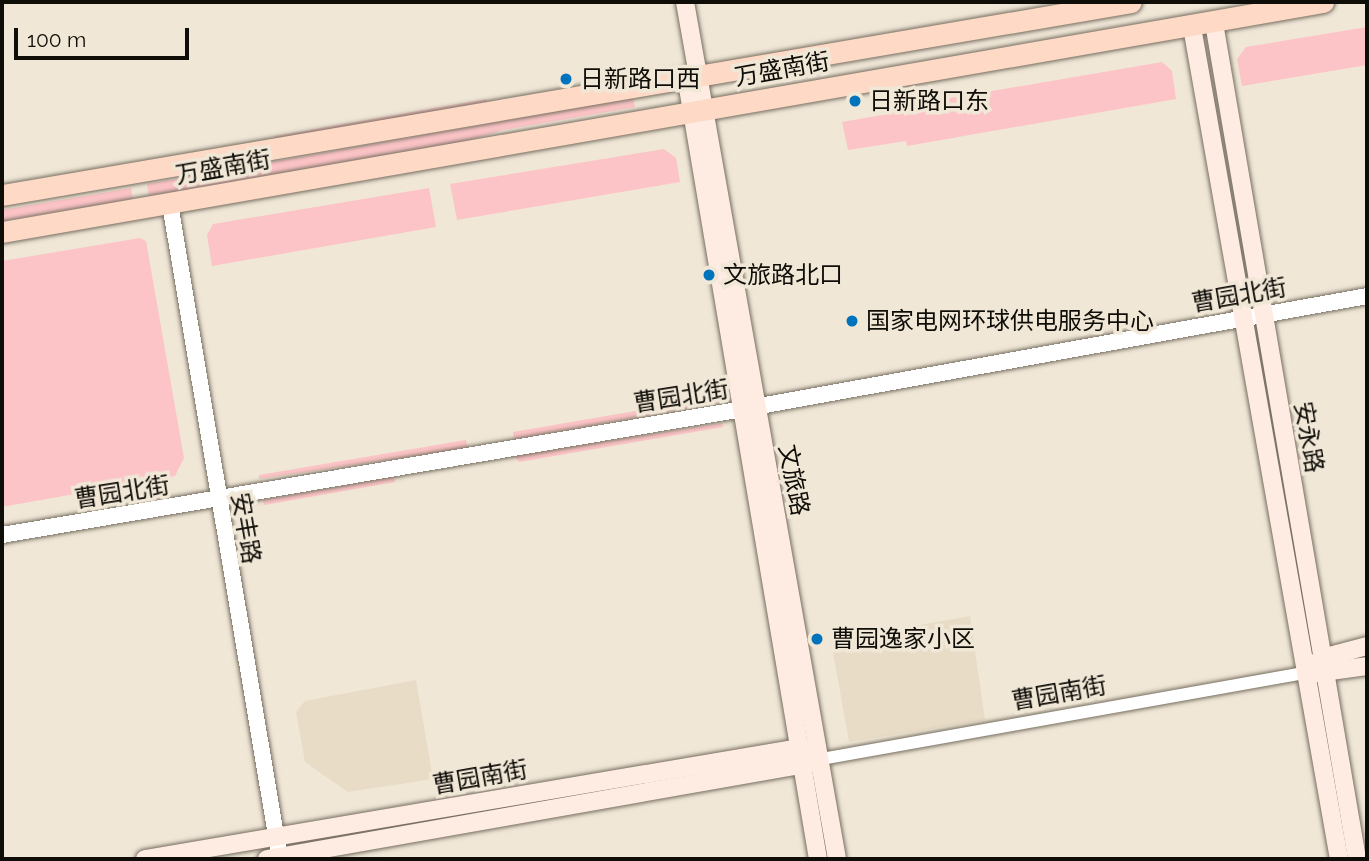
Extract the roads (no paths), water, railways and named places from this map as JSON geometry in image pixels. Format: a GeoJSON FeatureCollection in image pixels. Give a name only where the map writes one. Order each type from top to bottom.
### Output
{"type":"FeatureCollection","features":[{"type":"Feature","properties":{"kind":"main road"},"geometry":{"type":"LineString","coordinates":[[674,2],[692,77]]}},
{"type":"Feature","properties":{"kind":"main road"},"geometry":{"type":"LineString","coordinates":[[685,2],[692,77]]}},
{"type":"Feature","properties":{"kind":"main road","name":"万盛南街"},"geometry":{"type":"LineString","coordinates":[[2,195],[1131,2]]}},
{"type":"Feature","properties":{"kind":"main road","name":"万盛南街"},"geometry":{"type":"LineString","coordinates":[[2,232],[1192,27],[1323,2]]}},
{"type":"Feature","properties":{"kind":"main road","name":"安永路"},"geometry":{"type":"LineString","coordinates":[[1214,23],[1357,859]]}},
{"type":"Feature","properties":{"kind":"main road","name":"安永路"},"geometry":{"type":"LineString","coordinates":[[1192,27],[1339,859]]}},
{"type":"Feature","properties":{"kind":"main road","name":"文旅路"},"geometry":{"type":"LineString","coordinates":[[692,77],[749,407],[818,859]]}},
{"type":"Feature","properties":{"kind":"main road","name":"文旅路"},"geometry":{"type":"LineString","coordinates":[[749,407],[821,759],[837,859]]}},
{"type":"Feature","properties":{"kind":"main road","name":"曹园南街"},"geometry":{"type":"LineString","coordinates":[[1306,673],[1367,646]]}},
{"type":"Feature","properties":{"kind":"main road","name":"曹园南街"},"geometry":{"type":"LineString","coordinates":[[1324,665],[1367,666]]}},
{"type":"Feature","properties":{"kind":"main road"},"geometry":{"type":"LineString","coordinates":[[799,748],[821,759]]}},
{"type":"Feature","properties":{"kind":"main road","name":"曹园南街"},"geometry":{"type":"LineString","coordinates":[[145,859],[799,748]]}},
{"type":"Feature","properties":{"kind":"main road","name":"曹园南街"},"geometry":{"type":"LineString","coordinates":[[275,859],[802,766],[821,759]]}},
{"type":"Feature","properties":{"kind":"street","name":"安丰路"},"geometry":{"type":"LineString","coordinates":[[170,204],[276,837],[275,859]]}},
{"type":"Feature","properties":{"kind":"street","name":"曹园北街"},"geometry":{"type":"LineString","coordinates":[[2,535],[218,500],[1367,296]]}},
{"type":"Feature","properties":{"kind":"street","name":"曹园南街"},"geometry":{"type":"LineString","coordinates":[[821,759],[1306,673]]}},
{"type":"Feature","properties":{"kind":"place","name":"日新路口西"},"geometry":{"type":"Point","coordinates":[566,79]}},
{"type":"Feature","properties":{"kind":"place","name":"日新路口东"},"geometry":{"type":"Point","coordinates":[855,101]}},
{"type":"Feature","properties":{"kind":"place","name":"文旅路北口"},"geometry":{"type":"Point","coordinates":[709,275]}},
{"type":"Feature","properties":{"kind":"place","name":"国家电网环球供电服务中心"},"geometry":{"type":"Point","coordinates":[852,321]}},
{"type":"Feature","properties":{"kind":"place","name":"曹园逸家小区"},"geometry":{"type":"Point","coordinates":[817,639]}}]}
